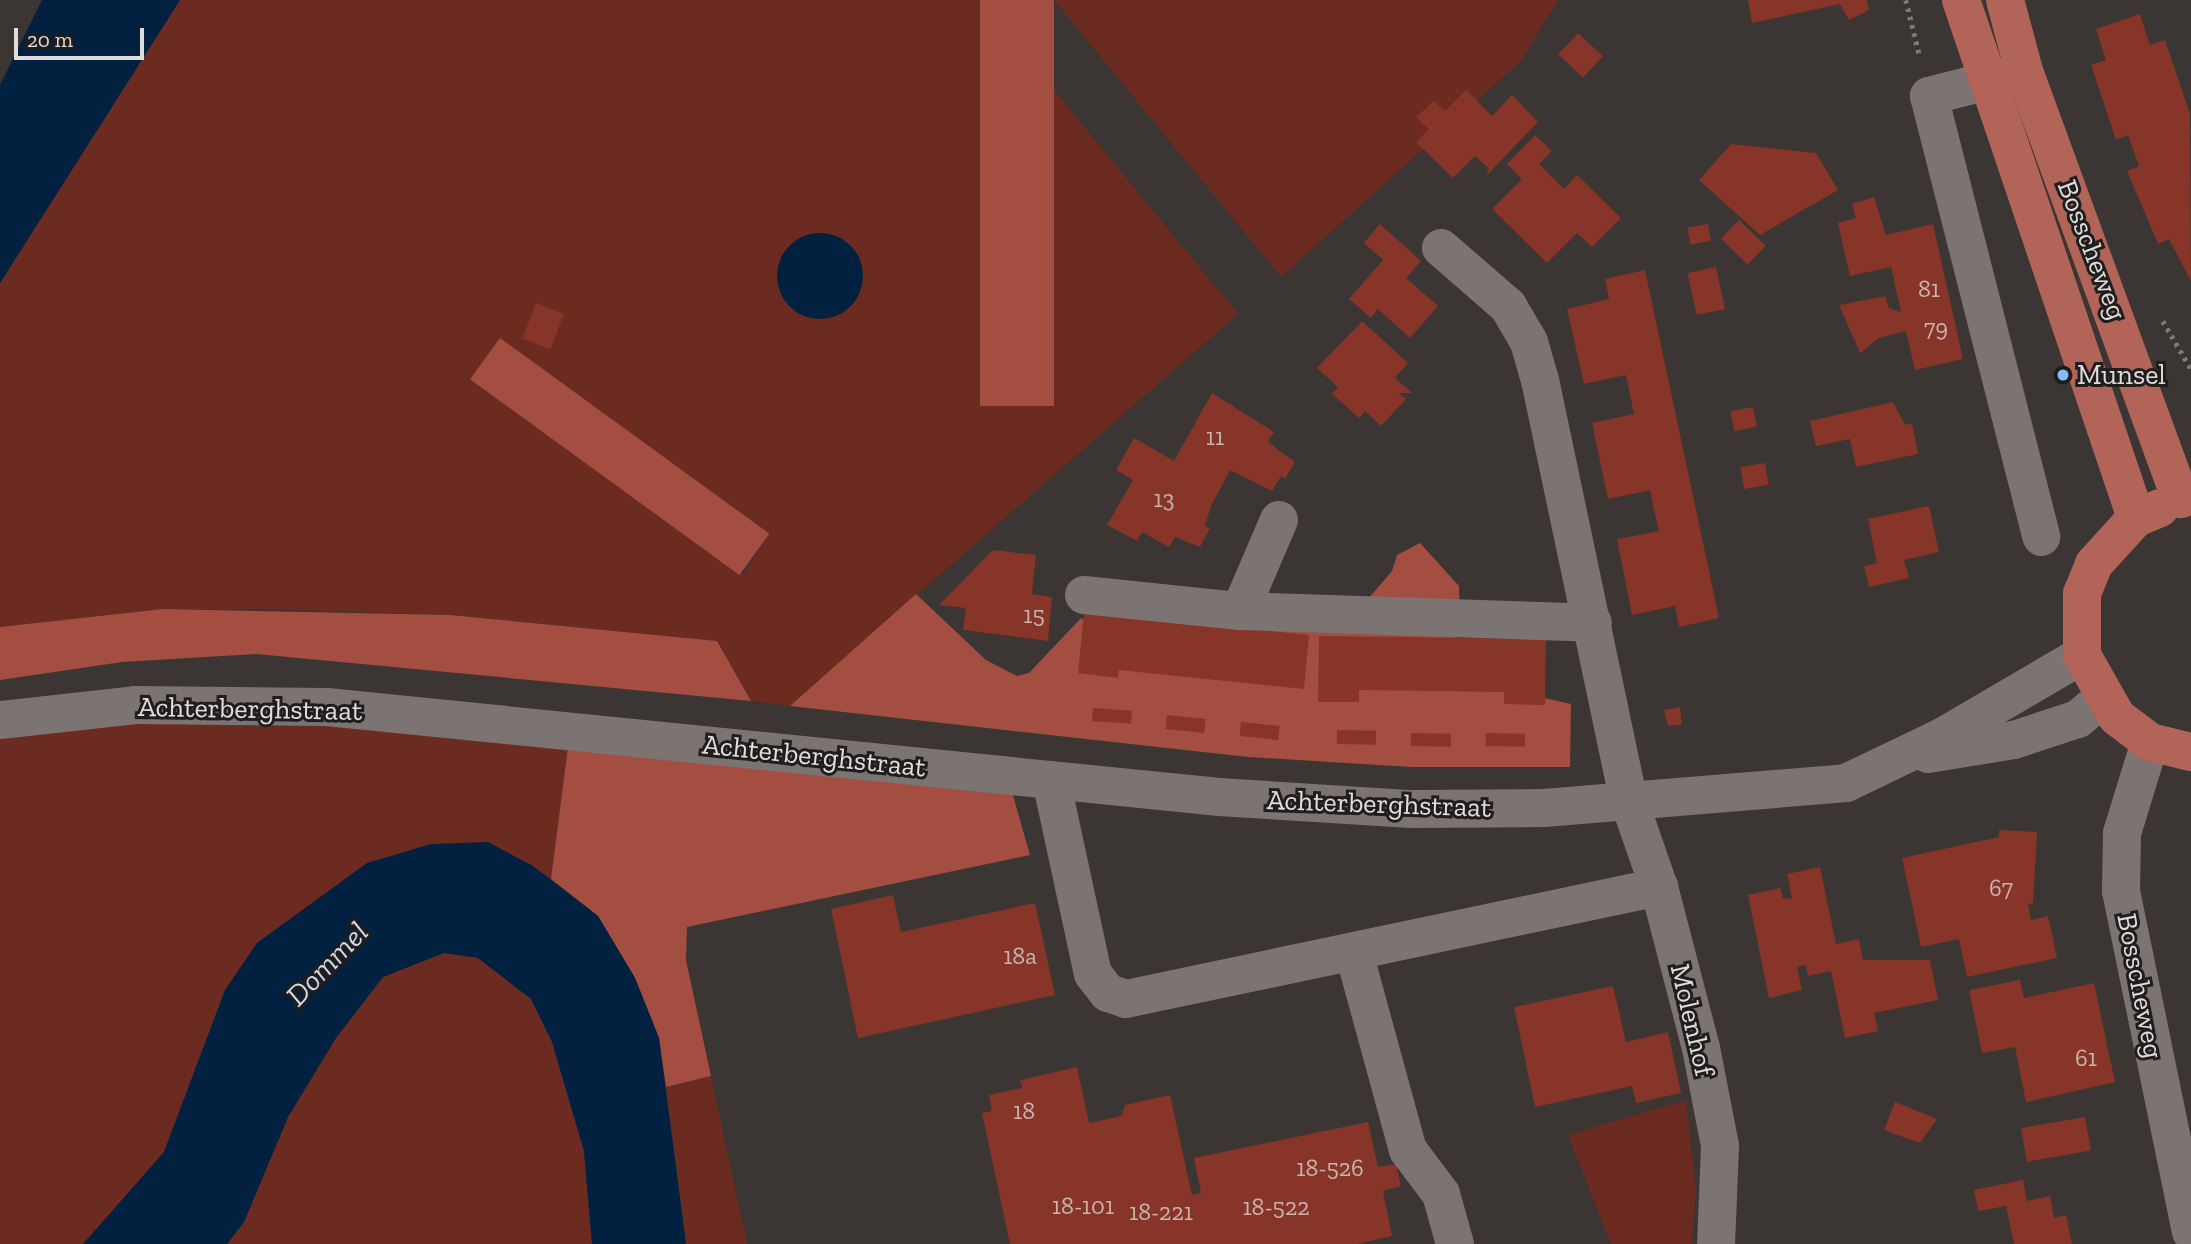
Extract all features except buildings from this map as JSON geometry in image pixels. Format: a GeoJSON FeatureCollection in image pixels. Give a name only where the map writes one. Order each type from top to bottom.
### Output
{"type":"FeatureCollection","features":[{"type":"Feature","properties":{"kind":"main road","name":"Bosscheweg"},"geometry":{"type":"LineString","coordinates":[[1961,0],[1986,83],[2136,518]]}},
{"type":"Feature","properties":{"kind":"main road","name":"Bosscheweg"},"geometry":{"type":"LineString","coordinates":[[2005,0],[2024,71],[2186,499]]}},
{"type":"Feature","properties":{"kind":"main road"},"geometry":{"type":"LineString","coordinates":[[2186,499],[2136,518],[2106,547],[2082,593],[2082,655],[2102,699],[2150,742],[2191,752]]}},
{"type":"Feature","properties":{"kind":"street"},"geometry":{"type":"LineString","coordinates":[[2024,71],[1929,96],[2041,537]]}},
{"type":"Feature","properties":{"kind":"street"},"geometry":{"type":"LineString","coordinates":[[1441,248],[1508,306],[1529,342],[1594,623],[1629,801]]}},
{"type":"Feature","properties":{"kind":"street"},"geometry":{"type":"LineString","coordinates":[[1240,611],[1279,520]]}},
{"type":"Feature","properties":{"kind":"street"},"geometry":{"type":"LineString","coordinates":[[1084,595],[1240,611],[1594,623]]}},
{"type":"Feature","properties":{"kind":"street","name":"Achterberghstraat"},"geometry":{"type":"LineString","coordinates":[[0,720],[135,705],[327,707],[1051,780],[1412,809],[1629,801],[1846,783],[1895,760],[2082,655]]}},
{"type":"Feature","properties":{"kind":"street","name":"Achterberghstraat"},"geometry":{"type":"LineString","coordinates":[[1895,760],[2014,740],[2078,719],[2102,699]]}},
{"type":"Feature","properties":{"kind":"street","name":"Bosscheweg"},"geometry":{"type":"LineString","coordinates":[[2150,742],[2122,833],[2121,891],[2191,1232]]}},
{"type":"Feature","properties":{"kind":"street"},"geometry":{"type":"LineString","coordinates":[[1051,780],[1093,974],[1108,993],[1153,998],[1660,887]]}},
{"type":"Feature","properties":{"kind":"street","name":"Molenhof"},"geometry":{"type":"LineString","coordinates":[[1629,801],[1660,887],[1720,1146],[1716,1244]]}},
{"type":"Feature","properties":{"kind":"street"},"geometry":{"type":"LineString","coordinates":[[1354,953],[1408,1150],[1441,1194],[1455,1244]]}},
{"type":"Feature","properties":{"kind":"path"},"geometry":{"type":"LineString","coordinates":[[1906,0],[1929,96]]}},
{"type":"Feature","properties":{"kind":"shaded area"},"geometry":{"type":"Polygon","coordinates":[[[180,0],[980,0],[1238,314],[790,706],[751,701],[717,641],[450,615],[271,609],[163,609],[0,627],[0,283],[180,0]],[[813,233],[799,238],[861,261],[842,239],[813,233]],[[499,339],[480,385],[744,574],[768,535],[499,339]]]}},
{"type":"Feature","properties":{"kind":"shaded area"},"geometry":{"type":"Polygon","coordinates":[[[980,0],[1054,0],[1054,406],[980,406],[980,0]]]}},
{"type":"Feature","properties":{"kind":"shaded area"},"geometry":{"type":"Polygon","coordinates":[[[1054,0],[1558,0],[1521,61],[1281,277],[1054,0]]]}},
{"type":"Feature","properties":{"kind":"shaded area"},"geometry":{"type":"Polygon","coordinates":[[[500,338],[769,534],[739,575],[470,379],[500,338]]]}},
{"type":"Feature","properties":{"kind":"shaded area"},"geometry":{"type":"Polygon","coordinates":[[[1420,543],[1459,586],[1460,623],[1452,646],[1464,680],[1571,704],[1570,767],[1411,767],[1248,757],[790,706],[916,594],[986,660],[1017,676],[1029,673],[1081,618],[1117,642],[1368,599],[1392,571],[1397,555],[1420,543]]]}},
{"type":"Feature","properties":{"kind":"shaded area"},"geometry":{"type":"Polygon","coordinates":[[[163,609],[450,615],[717,641],[751,701],[256,654],[122,662],[0,680],[0,627],[163,609]]]}},
{"type":"Feature","properties":{"kind":"shaded area"},"geometry":{"type":"Polygon","coordinates":[[[327,716],[569,739],[551,879],[533,866],[431,844],[367,864],[257,943],[225,990],[164,1152],[112,1216],[83,1244],[0,1244],[0,736],[141,722],[327,716]]]}},
{"type":"Feature","properties":{"kind":"shaded area"},"geometry":{"type":"Polygon","coordinates":[[[569,739],[1012,792],[1030,855],[687,927],[686,960],[711,1076],[666,1087],[659,1038],[635,978],[598,916],[551,879],[569,739]]]}},
{"type":"Feature","properties":{"kind":"shaded area"},"geometry":{"type":"Polygon","coordinates":[[[444,953],[478,958],[531,999],[552,1042],[584,1151],[592,1244],[227,1244],[244,1222],[288,1117],[336,1038],[383,977],[444,953]]]}},
{"type":"Feature","properties":{"kind":"shaded area"},"geometry":{"type":"Polygon","coordinates":[[[711,1076],[747,1244],[686,1244],[666,1087],[711,1076]]]}},
{"type":"Feature","properties":{"kind":"shaded area"},"geometry":{"type":"Polygon","coordinates":[[[1686,1100],[1696,1191],[1692,1244],[1611,1244],[1568,1135],[1686,1100]]]}},
{"type":"Feature","properties":{"kind":"water"},"geometry":{"type":"Polygon","coordinates":[[[42,0],[180,0],[0,283],[0,85],[42,0]]]}},
{"type":"Feature","properties":{"kind":"water"},"geometry":{"type":"Polygon","coordinates":[[[820,233],[836,237],[850,246],[859,260],[863,276],[859,292],[850,306],[836,315],[820,319],[804,315],[790,306],[781,292],[777,276],[781,260],[790,246],[804,237],[820,233]]]}},
{"type":"Feature","properties":{"kind":"water","name":"Dommel"},"geometry":{"type":"Polygon","coordinates":[[[488,842],[533,866],[598,916],[635,978],[659,1038],[686,1244],[592,1244],[584,1151],[552,1042],[531,999],[478,958],[444,953],[383,977],[336,1038],[288,1117],[244,1222],[227,1244],[83,1244],[164,1152],[225,990],[257,943],[367,863],[431,844],[488,842]]]}},
{"type":"Feature","properties":{"kind":"place","name":"Munsel"},"geometry":{"type":"Point","coordinates":[2063,375]}}]}
